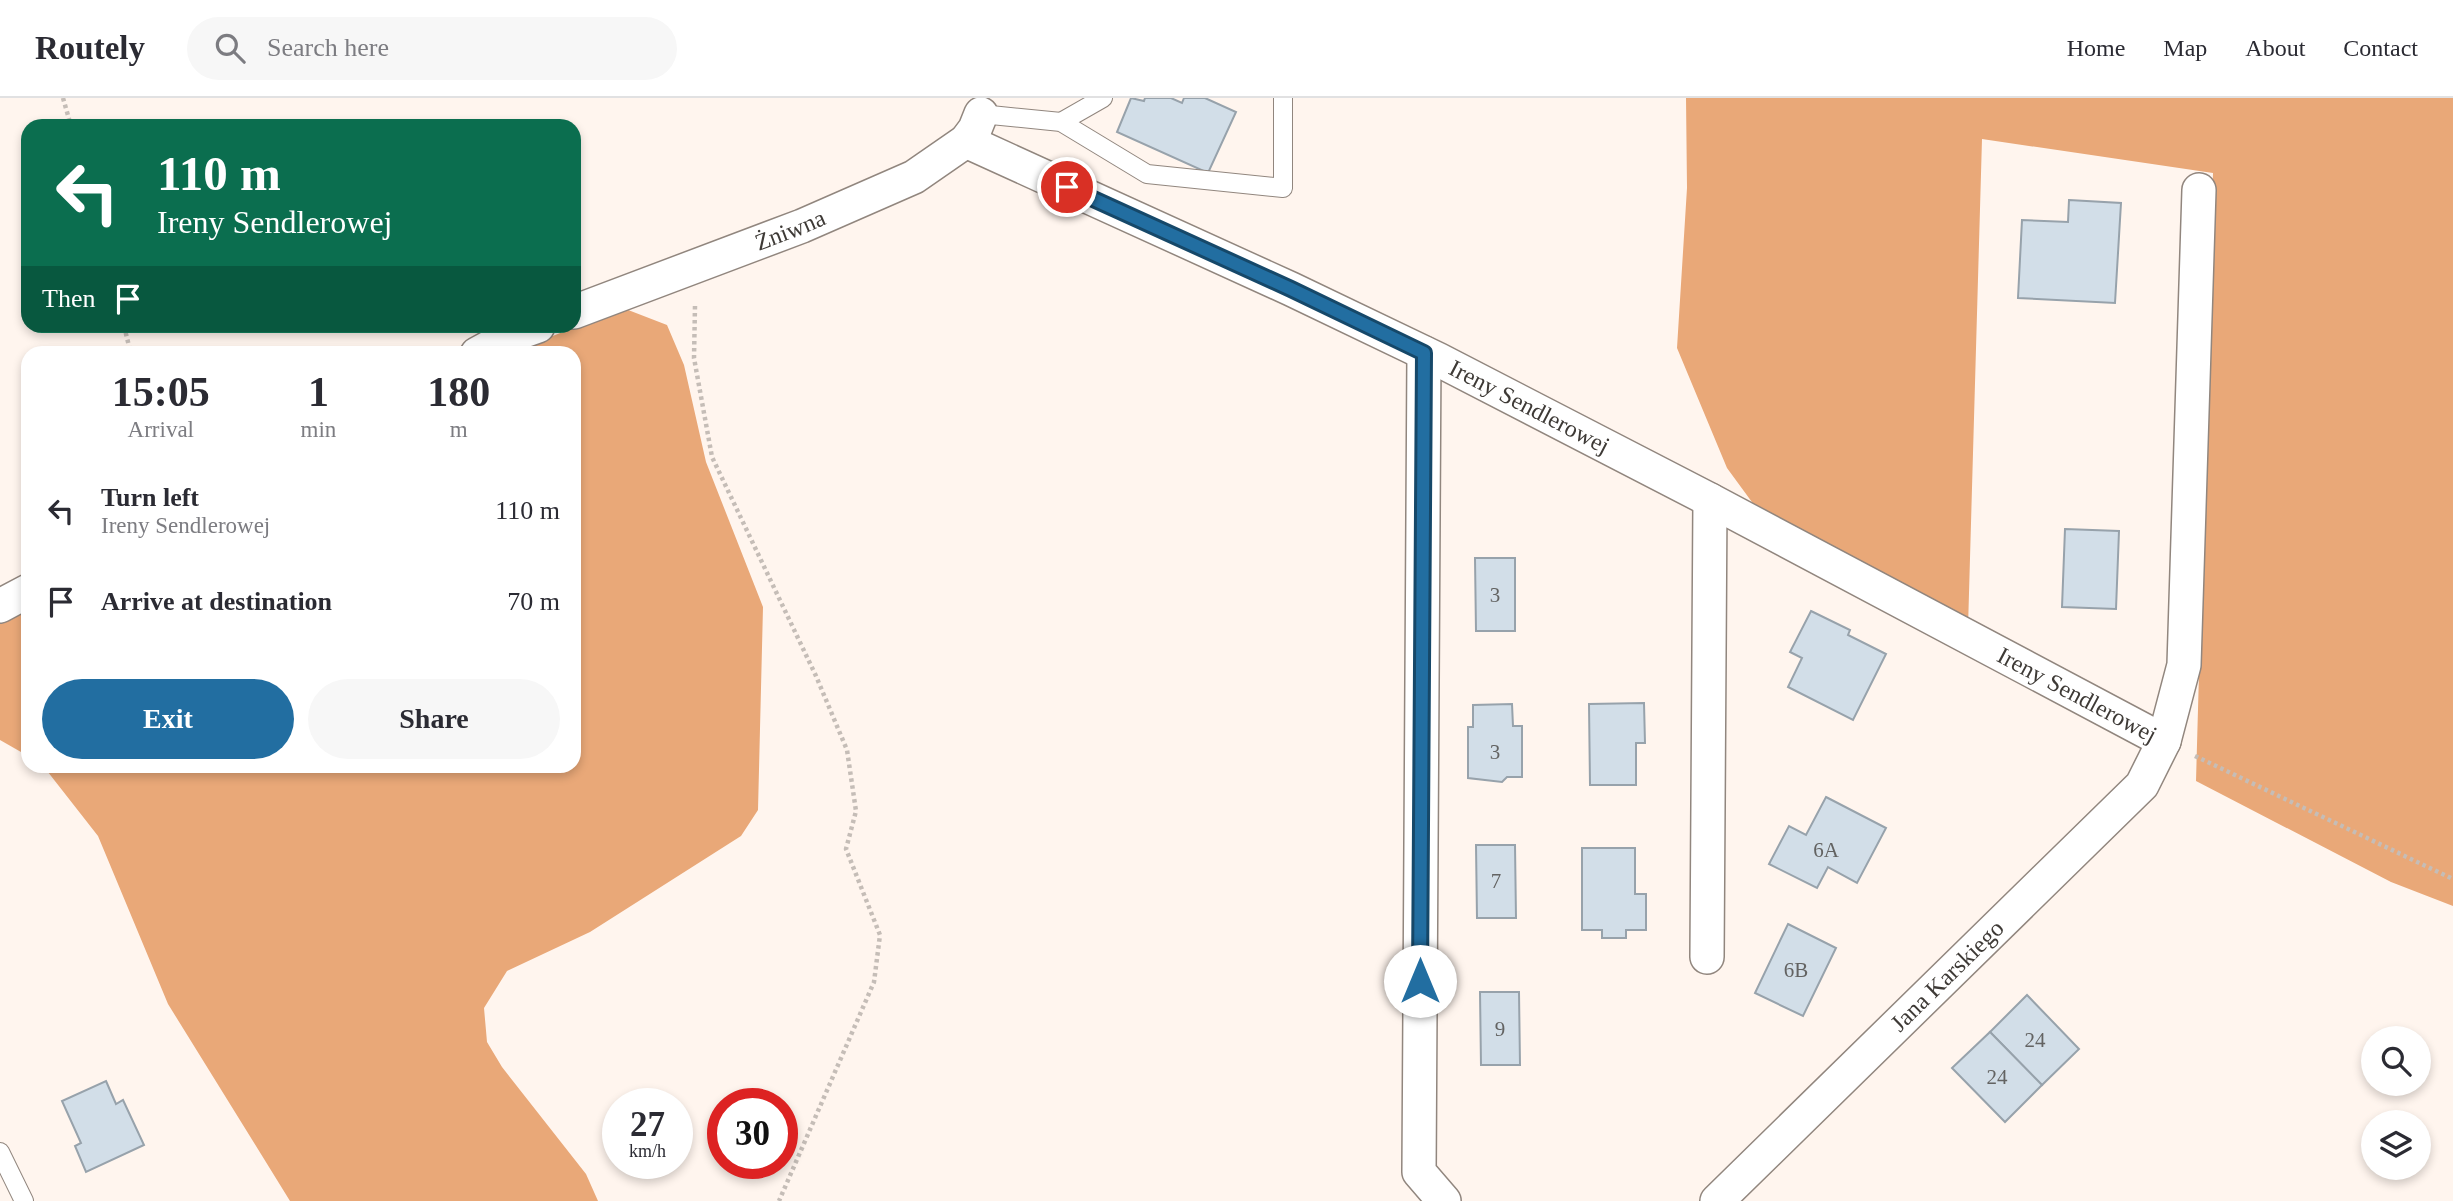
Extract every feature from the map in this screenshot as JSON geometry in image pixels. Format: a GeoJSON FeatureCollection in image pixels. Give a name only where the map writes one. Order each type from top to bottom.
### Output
{"type":"FeatureCollection","features":[{"type":"Feature","properties":{"kind":"street","name":"Żniwna"},"geometry":{"type":"LineString","coordinates":[[581,309],[802,226],[914,177],[973,128]]}},
{"type":"Feature","properties":{"kind":"street","name":"Ireny Sendlerowej"},"geometry":{"type":"LineString","coordinates":[[973,128],[1279,284],[1424,353],[1710,500],[2164,741]]}},
{"type":"Feature","properties":{"kind":"street","name":"Jana Karskiego"},"geometry":{"type":"LineString","coordinates":[[1717,1201],[2142,785],[2164,741],[2183,665],[2199,190]]}},
{"type":"Feature","properties":{"kind":"street"},"geometry":{"type":"LineString","coordinates":[[492,346],[518,333]]}},
{"type":"Feature","properties":{"kind":"street"},"geometry":{"type":"LineString","coordinates":[[1424,353],[1419,1172],[1444,1201]]}},
{"type":"Feature","properties":{"kind":"street"},"geometry":{"type":"LineString","coordinates":[[1707,957],[1710,500]]}},
{"type":"Feature","properties":{"kind":"street"},"geometry":{"type":"LineString","coordinates":[[0,606],[21,595]]}},
{"type":"Feature","properties":{"kind":"lane"},"geometry":{"type":"LineString","coordinates":[[973,128],[1061,122],[1103,98]]}},
{"type":"Feature","properties":{"kind":"lane"},"geometry":{"type":"LineString","coordinates":[[1061,122],[1147,174],[1283,188],[1283,98]]}},
{"type":"Feature","properties":{"kind":"lane"},"geometry":{"type":"LineString","coordinates":[[0,1152],[24,1201]]}},
{"type":"Feature","properties":{"kind":"path"},"geometry":{"type":"LineString","coordinates":[[63,98],[69,119]]}},
{"type":"Feature","properties":{"kind":"path"},"geometry":{"type":"LineString","coordinates":[[695,267],[694,358],[712,457],[816,676],[847,750],[856,811],[846,849],[880,935],[874,982],[779,1201]]}},
{"type":"Feature","properties":{"kind":"path","name":"Ireny Sendlerowej"},"geometry":{"type":"LineString","coordinates":[[2164,741],[2453,879]]}},
{"type":"Feature","properties":{"kind":"shaded area"},"geometry":{"type":"Polygon","coordinates":[[[1686,98],[2453,98],[2453,906],[2391,882],[2196,781],[2213,173],[1982,139],[1968,628],[1790,554],[1727,468],[1677,348],[1687,188],[1686,98]]]}},
{"type":"Feature","properties":{"kind":"shaded area"},"geometry":{"type":"Polygon","coordinates":[[[623,308],[667,325],[684,365],[706,462],[763,607],[758,810],[741,836],[590,932],[507,971],[484,1008],[487,1042],[502,1067],[586,1174],[598,1201],[290,1201],[168,1004],[98,836],[49,773],[581,773],[581,346],[528,346],[560,333],[581,333],[581,325],[623,308]]]}},
{"type":"Feature","properties":{"kind":"shaded area"},"geometry":{"type":"Polygon","coordinates":[[[21,606],[21,752],[0,740],[0,618],[21,606]]]}},
{"type":"Feature","properties":{"kind":"building"},"geometry":{"type":"Polygon","coordinates":[[[1131,98],[1144,101],[1145,98],[1171,98],[1182,103],[1184,98],[1205,98],[1236,112],[1208,173],[1117,132],[1131,98]]]}},
{"type":"Feature","properties":{"kind":"building"},"geometry":{"type":"Polygon","coordinates":[[[2069,200],[2121,203],[2115,303],[2018,298],[2022,220],[2068,222],[2069,200]]]}},
{"type":"Feature","properties":{"kind":"building"},"geometry":{"type":"Polygon","coordinates":[[[2065,529],[2119,531],[2116,609],[2062,607],[2065,529]]]}},
{"type":"Feature","properties":{"kind":"building"},"geometry":{"type":"Polygon","coordinates":[[[1475,558],[1515,558],[1515,631],[1476,631],[1475,558]]]}},
{"type":"Feature","properties":{"kind":"building"},"geometry":{"type":"Polygon","coordinates":[[[1811,611],[1850,630],[1848,635],[1886,654],[1853,720],[1788,687],[1802,658],[1790,652],[1811,611]]]}},
{"type":"Feature","properties":{"kind":"building"},"geometry":{"type":"Polygon","coordinates":[[[1644,703],[1645,743],[1636,743],[1636,785],[1590,785],[1589,704],[1644,703]]]}},
{"type":"Feature","properties":{"kind":"building"},"geometry":{"type":"Polygon","coordinates":[[[1512,704],[1513,726],[1522,726],[1522,777],[1507,777],[1502,782],[1468,778],[1468,727],[1473,727],[1473,705],[1512,704]]]}},
{"type":"Feature","properties":{"kind":"building"},"geometry":{"type":"Polygon","coordinates":[[[1826,797],[1886,828],[1857,883],[1828,867],[1817,888],[1769,864],[1789,826],[1806,835],[1826,797]]]}},
{"type":"Feature","properties":{"kind":"building"},"geometry":{"type":"Polygon","coordinates":[[[1476,845],[1515,845],[1516,918],[1477,918],[1476,845]]]}},
{"type":"Feature","properties":{"kind":"building"},"geometry":{"type":"Polygon","coordinates":[[[1582,848],[1635,848],[1635,894],[1646,894],[1646,930],[1626,930],[1626,938],[1602,938],[1602,930],[1582,930],[1582,848]]]}},
{"type":"Feature","properties":{"kind":"building"},"geometry":{"type":"Polygon","coordinates":[[[1788,924],[1836,948],[1803,1016],[1755,993],[1788,924]]]}},
{"type":"Feature","properties":{"kind":"building"},"geometry":{"type":"Polygon","coordinates":[[[1480,992],[1519,992],[1520,1065],[1481,1065],[1480,992]]]}},
{"type":"Feature","properties":{"kind":"building"},"geometry":{"type":"Polygon","coordinates":[[[2027,995],[2079,1049],[2042,1085],[1990,1032],[2027,995]]]}},
{"type":"Feature","properties":{"kind":"building"},"geometry":{"type":"Polygon","coordinates":[[[1990,1032],[2042,1085],[2005,1122],[1952,1068],[1990,1032]]]}},
{"type":"Feature","properties":{"kind":"building"},"geometry":{"type":"Polygon","coordinates":[[[106,1081],[116,1104],[123,1100],[144,1145],[86,1172],[75,1146],[81,1143],[62,1101],[106,1081]]]}},
{"type":"Feature","properties":{"kind":"route"},"geometry":{"type":"LineString","coordinates":[[1067,187],[1424,353],[1420,981]]}}]}
